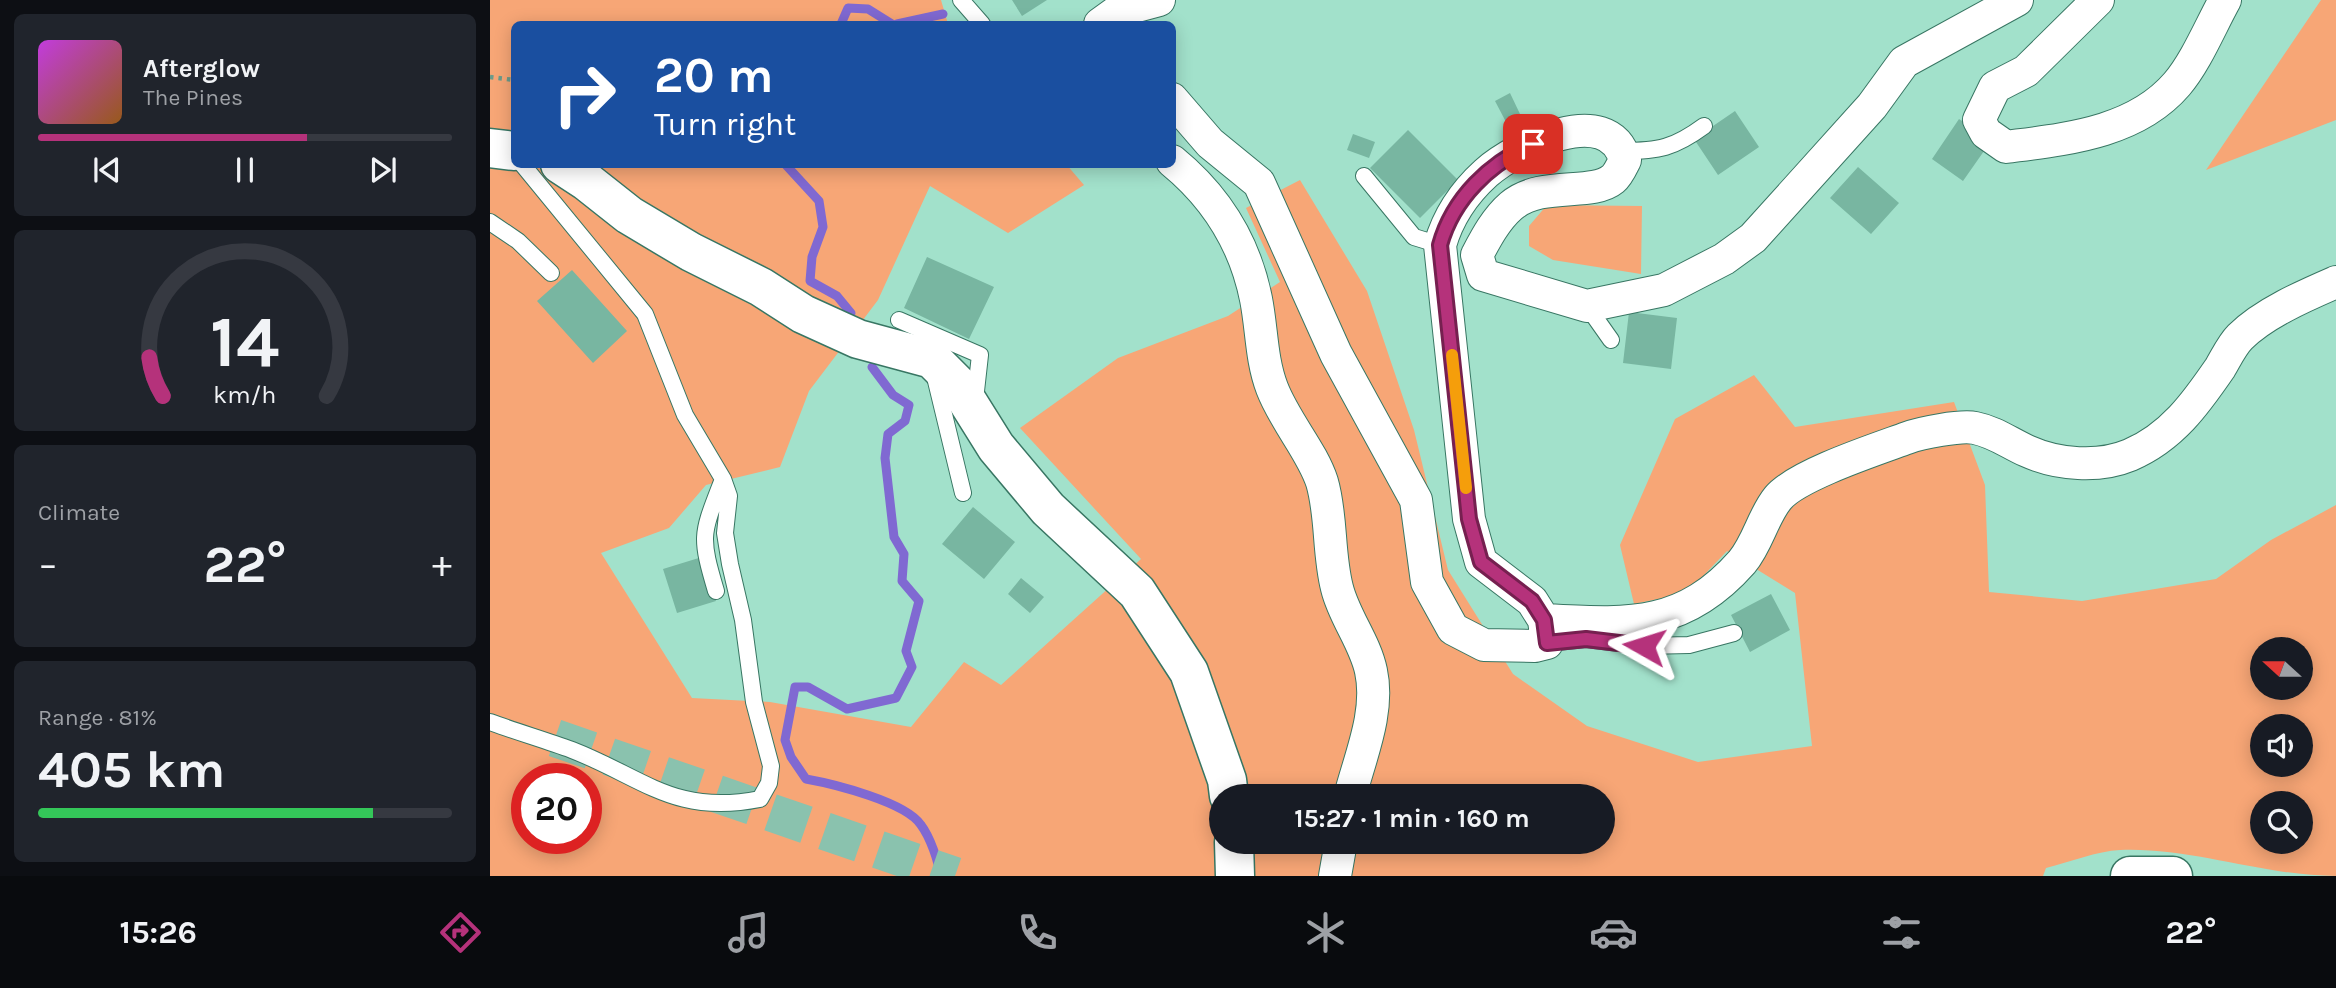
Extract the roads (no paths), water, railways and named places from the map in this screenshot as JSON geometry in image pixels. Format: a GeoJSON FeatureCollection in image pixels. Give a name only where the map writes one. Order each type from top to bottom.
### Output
{"type":"FeatureCollection","features":[{"type":"Feature","properties":{"kind":"street"},"geometry":{"type":"LineString","coordinates":[[1104,21],[1118,10],[1159,0]]}},
{"type":"Feature","properties":{"kind":"street"},"geometry":{"type":"LineString","coordinates":[[1546,632],[1532,601],[1481,562],[1469,519],[1440,245],[1445,226],[1462,199],[1485,173],[1511,153],[1556,134],[1602,133],[1622,150],[1625,160],[1614,178],[1601,185],[1546,189],[1512,205],[1490,231],[1477,255],[1483,275],[1587,306],[1664,290],[1724,259],[1753,238],[1872,106],[1904,62],[2017,0]]}},
{"type":"Feature","properties":{"kind":"street"},"geometry":{"type":"LineString","coordinates":[[2098,0],[2026,71],[1995,87],[1979,120],[1986,134],[2006,147],[2076,138],[2134,118],[2178,84],[2225,0]]}},
{"type":"Feature","properties":{"kind":"street"},"geometry":{"type":"LineString","coordinates":[[1176,104],[1210,143],[1258,183],[1336,354],[1416,500],[1427,582],[1453,629],[1484,645],[1535,646],[1546,632],[1647,620],[1682,610],[1713,589],[1743,560],[1779,496],[1804,479],[1911,436],[1972,427],[1998,435],[2051,460],[2103,461],[2130,455],[2189,413],[2241,337],[2298,298],[2336,282]]}},
{"type":"Feature","properties":{"kind":"street"},"geometry":{"type":"LineString","coordinates":[[1176,165],[1209,194],[1238,243],[1256,299],[1263,354],[1271,386],[1282,412],[1322,483],[1329,551],[1336,587],[1346,617],[1371,671],[1373,704],[1353,784]]}},
{"type":"Feature","properties":{"kind":"street"},"geometry":{"type":"LineString","coordinates":[[565,168],[629,215],[691,252],[761,286],[803,314],[858,339],[894,334],[932,359],[956,383],[974,415],[1040,500],[1073,534],[1114,567],[1137,592],[1189,672],[1228,784]]}},
{"type":"Feature","properties":{"kind":"street"},"geometry":{"type":"LineString","coordinates":[[1235,854],[1236,876]]}},
{"type":"Feature","properties":{"kind":"street"},"geometry":{"type":"LineString","coordinates":[[1335,876],[1339,854]]}},
{"type":"Feature","properties":{"kind":"street"},"geometry":{"type":"LineString","coordinates":[[2130,876],[2173,876]]}},
{"type":"Feature","properties":{"kind":"lane"},"geometry":{"type":"LineString","coordinates":[[961,0],[968,12],[978,21]]}},
{"type":"Feature","properties":{"kind":"lane"},"geometry":{"type":"LineString","coordinates":[[1622,150],[1654,151],[1680,144],[1704,126]]}},
{"type":"Feature","properties":{"kind":"lane"},"geometry":{"type":"LineString","coordinates":[[490,722],[573,750],[640,784],[683,800],[727,805],[760,799],[769,783],[771,766],[754,702],[743,620],[725,533],[729,496],[723,479],[685,415],[645,314],[522,168]]}},
{"type":"Feature","properties":{"kind":"lane"},"geometry":{"type":"LineString","coordinates":[[1364,176],[1414,237],[1440,245]]}},
{"type":"Feature","properties":{"kind":"lane"},"geometry":{"type":"LineString","coordinates":[[490,222],[518,241],[551,273]]}},
{"type":"Feature","properties":{"kind":"lane"},"geometry":{"type":"LineString","coordinates":[[1587,306],[1611,340]]}},
{"type":"Feature","properties":{"kind":"lane"},"geometry":{"type":"LineString","coordinates":[[894,334],[929,366],[939,386],[963,493]]}},
{"type":"Feature","properties":{"kind":"lane"},"geometry":{"type":"LineString","coordinates":[[716,591],[703,545],[704,526],[723,479]]}},
{"type":"Feature","properties":{"kind":"lane"},"geometry":{"type":"LineString","coordinates":[[1546,632],[1644,646],[1689,645],[1734,633]]}},
{"type":"Feature","properties":{"kind":"waterway"},"geometry":{"type":"LineString","coordinates":[[842,21],[848,8],[868,9],[887,21]]}},
{"type":"Feature","properties":{"kind":"waterway"},"geometry":{"type":"LineString","coordinates":[[911,21],[943,14]]}},
{"type":"Feature","properties":{"kind":"waterway"},"geometry":{"type":"LineString","coordinates":[[789,168],[819,201],[823,227],[812,257],[810,281],[837,296],[851,313]]}},
{"type":"Feature","properties":{"kind":"waterway"},"geometry":{"type":"LineString","coordinates":[[872,367],[893,395],[909,405],[905,421],[888,434],[885,458],[894,537],[904,554],[902,581],[919,601],[906,651],[912,667],[896,698],[847,709],[808,687],[795,687],[785,740],[791,757],[806,779],[868,795],[913,817],[931,843],[940,876]]}},
{"type":"Feature","properties":{"kind":"tunnel"},"geometry":{"type":"LineString","coordinates":[[555,738],[955,876]]}}]}
